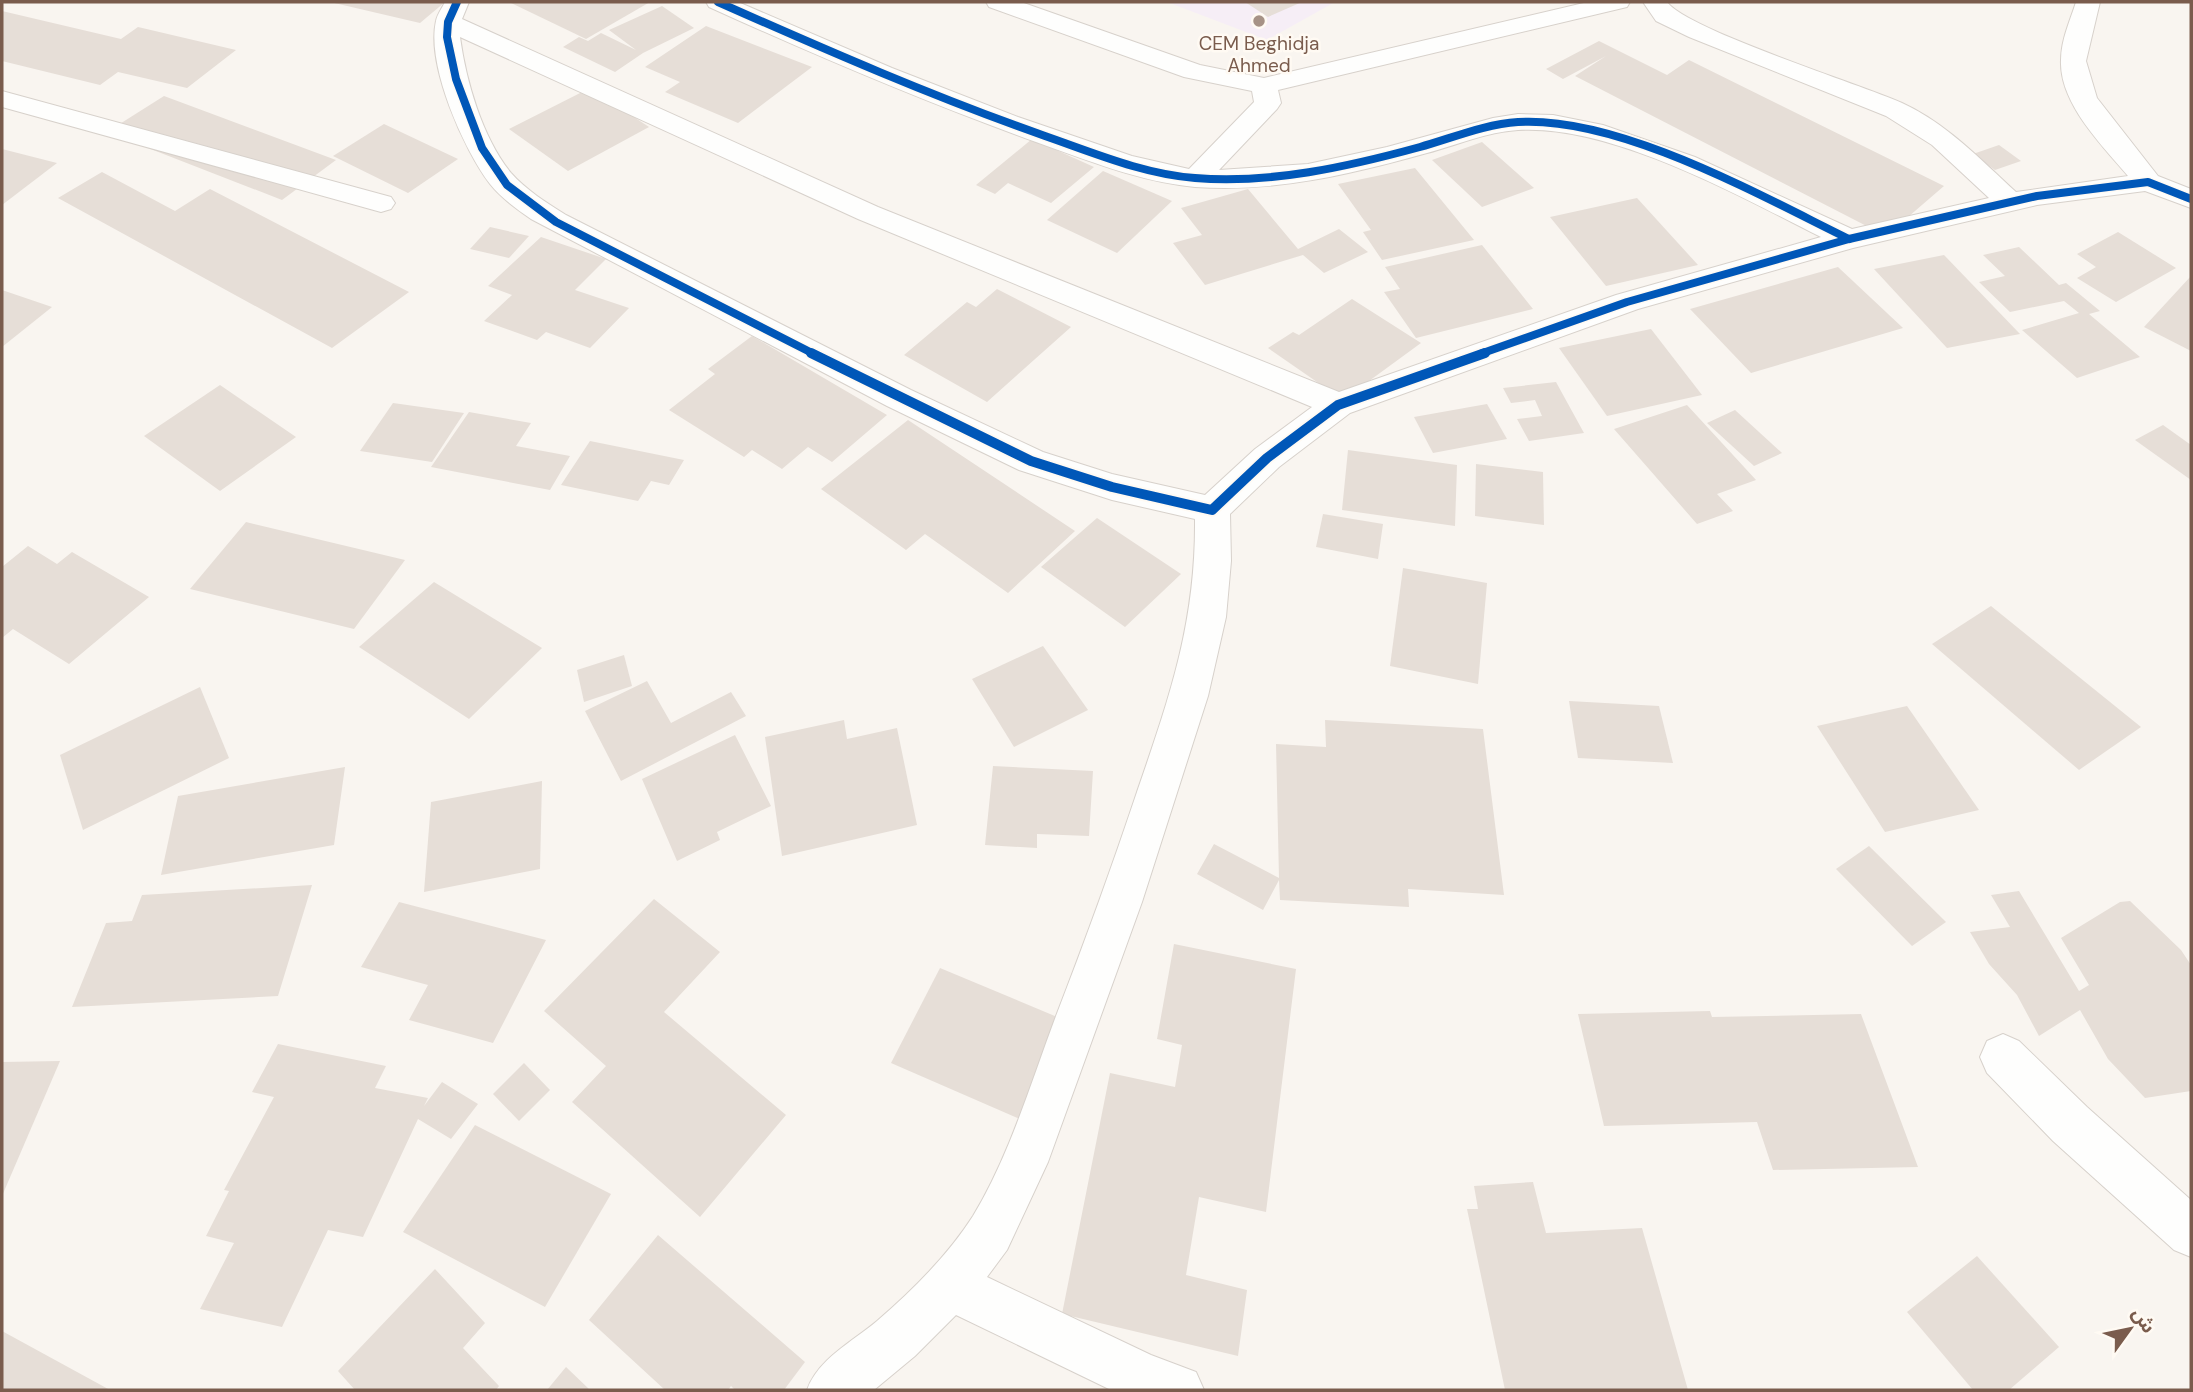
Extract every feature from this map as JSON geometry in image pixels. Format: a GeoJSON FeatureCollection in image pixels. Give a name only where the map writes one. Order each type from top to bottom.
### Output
{"type":"FeatureCollection","features":[{"type":"Feature","properties":{"kind":"street"},"geometry":{"type":"LineString","coordinates":[[718,2],[998,120],[1147,169],[1196,178],[1227,180],[1308,172],[1347,166],[1517,122],[1553,122],[1608,136],[1679,162],[1760,196],[1849,239]]}},
{"type":"Feature","properties":{"kind":"street"},"geometry":{"type":"LineString","coordinates":[[998,2],[1193,71],[1264,86],[1618,2]]}},
{"type":"Feature","properties":{"kind":"street"},"geometry":{"type":"LineString","coordinates":[[1654,2],[1665,16],[1698,33],[1895,110],[1942,139],[2010,202]]}},
{"type":"Feature","properties":{"kind":"street"},"geometry":{"type":"LineString","coordinates":[[2088,2],[2074,53],[2074,73],[2102,124],[2148,182]]}},
{"type":"Feature","properties":{"kind":"street"},"geometry":{"type":"LineString","coordinates":[[1212,510],[1112,487],[1031,461],[899,398],[556,222],[525,201],[501,178],[481,150],[453,72],[452,12],[868,213],[1338,405]]}},
{"type":"Feature","properties":{"kind":"street"},"geometry":{"type":"LineString","coordinates":[[1196,178],[1268,103],[1264,86]]}},
{"type":"Feature","properties":{"kind":"street"},"geometry":{"type":"LineString","coordinates":[[2,99],[381,203]]}},
{"type":"Feature","properties":{"kind":"street"},"geometry":{"type":"LineString","coordinates":[[833,1390],[897,1338],[950,1286],[990,1233],[1024,1162],[1121,902],[1189,696],[1205,631],[1213,561],[1212,510],[1267,458],[1338,405],[1627,302],[1849,239],[2010,202],[2094,187],[2148,182],[2191,199]]}},
{"type":"Feature","properties":{"kind":"street"},"geometry":{"type":"LineString","coordinates":[[2003,1057],[2070,1124],[2191,1233]]}},
{"type":"Feature","properties":{"kind":"street"},"geometry":{"type":"LineString","coordinates":[[950,1286],[1144,1379],[1178,1390]]}},
{"type":"Feature","properties":{"kind":"shaded area","name":"CEM Beghidja Ahmed"},"geometry":{"type":"Polygon","coordinates":[[[1167,2],[1335,2],[1267,40],[1167,2]]]}},
{"type":"Feature","properties":{"kind":"building"},"geometry":{"type":"Polygon","coordinates":[[[330,2],[445,2],[420,23],[330,2]]]}},
{"type":"Feature","properties":{"kind":"building"},"geometry":{"type":"Polygon","coordinates":[[[509,2],[650,2],[586,39],[509,2]]]}},
{"type":"Feature","properties":{"kind":"building"},"geometry":{"type":"Polygon","coordinates":[[[1245,2],[1302,2],[1268,17],[1245,2]]]}},
{"type":"Feature","properties":{"kind":"building"},"geometry":{"type":"Polygon","coordinates":[[[662,6],[694,28],[643,53],[615,72],[563,47],[579,37],[588,41],[601,33],[636,50],[609,30],[662,6]]]}},
{"type":"Feature","properties":{"kind":"building"},"geometry":{"type":"Polygon","coordinates":[[[2,11],[121,39],[138,27],[236,50],[187,88],[118,72],[100,85],[2,61],[2,11]]]}},
{"type":"Feature","properties":{"kind":"building"},"geometry":{"type":"Polygon","coordinates":[[[706,26],[812,67],[738,123],[665,92],[680,82],[645,67],[706,26]]]}},
{"type":"Feature","properties":{"kind":"building"},"geometry":{"type":"Polygon","coordinates":[[[1599,41],[1667,75],[1689,60],[1944,186],[1886,236],[1575,76],[1606,56],[1563,79],[1546,69],[1599,41]]]}},
{"type":"Feature","properties":{"kind":"building"},"geometry":{"type":"Polygon","coordinates":[[[590,88],[649,127],[568,171],[509,129],[590,88]]]}},
{"type":"Feature","properties":{"kind":"building"},"geometry":{"type":"Polygon","coordinates":[[[164,96],[336,160],[282,200],[107,132],[164,96]]]}},
{"type":"Feature","properties":{"kind":"building"},"geometry":{"type":"Polygon","coordinates":[[[384,124],[458,159],[408,193],[333,156],[384,124]]]}},
{"type":"Feature","properties":{"kind":"building"},"geometry":{"type":"Polygon","coordinates":[[[1032,139],[1094,167],[1051,203],[1008,183],[995,194],[976,185],[1032,139]]]}},
{"type":"Feature","properties":{"kind":"building"},"geometry":{"type":"Polygon","coordinates":[[[1482,142],[1534,188],[1482,207],[1432,160],[1482,142]]]}},
{"type":"Feature","properties":{"kind":"building"},"geometry":{"type":"Polygon","coordinates":[[[1999,145],[2021,161],[1995,170],[1973,154],[1999,145]]]}},
{"type":"Feature","properties":{"kind":"building"},"geometry":{"type":"Polygon","coordinates":[[[2,149],[57,163],[2,205],[2,149]]]}},
{"type":"Feature","properties":{"kind":"building"},"geometry":{"type":"Polygon","coordinates":[[[1415,168],[1474,240],[1382,260],[1363,232],[1371,230],[1338,184],[1415,168]]]}},
{"type":"Feature","properties":{"kind":"building"},"geometry":{"type":"Polygon","coordinates":[[[1103,171],[1172,201],[1117,253],[1047,220],[1103,171]]]}},
{"type":"Feature","properties":{"kind":"building"},"geometry":{"type":"Polygon","coordinates":[[[102,172],[175,211],[210,189],[409,292],[332,348],[58,198],[102,172]]]}},
{"type":"Feature","properties":{"kind":"building"},"geometry":{"type":"Polygon","coordinates":[[[1248,189],[1298,249],[1339,229],[1368,252],[1324,273],[1303,255],[1205,285],[1173,243],[1202,235],[1181,208],[1248,189]]]}},
{"type":"Feature","properties":{"kind":"building"},"geometry":{"type":"Polygon","coordinates":[[[1637,198],[1698,265],[1606,286],[1550,217],[1637,198]]]}},
{"type":"Feature","properties":{"kind":"building"},"geometry":{"type":"Polygon","coordinates":[[[490,227],[529,236],[509,258],[470,249],[490,227]]]}},
{"type":"Feature","properties":{"kind":"building"},"geometry":{"type":"Polygon","coordinates":[[[2118,232],[2176,268],[2116,302],[2077,278],[2096,267],[2077,254],[2118,232]]]}},
{"type":"Feature","properties":{"kind":"building"},"geometry":{"type":"Polygon","coordinates":[[[541,237],[606,259],[575,290],[629,308],[590,348],[546,332],[537,340],[484,321],[512,295],[488,286],[541,237]]]}},
{"type":"Feature","properties":{"kind":"building"},"geometry":{"type":"Polygon","coordinates":[[[1482,245],[1533,309],[1416,338],[1384,292],[1400,289],[1385,267],[1482,245]]]}},
{"type":"Feature","properties":{"kind":"building"},"geometry":{"type":"Polygon","coordinates":[[[2019,247],[2059,285],[2066,283],[2100,311],[2089,314],[2140,357],[2077,378],[2022,330],[2079,313],[2064,301],[2010,312],[1979,282],[2005,276],[1983,255],[2019,247]]]}},
{"type":"Feature","properties":{"kind":"building"},"geometry":{"type":"Polygon","coordinates":[[[1944,255],[2020,334],[1947,348],[1874,269],[1944,255]]]}},
{"type":"Feature","properties":{"kind":"building"},"geometry":{"type":"Polygon","coordinates":[[[1838,267],[1903,328],[1751,373],[1690,309],[1838,267]]]}},
{"type":"Feature","properties":{"kind":"building"},"geometry":{"type":"Polygon","coordinates":[[[2191,276],[2191,351],[2144,327],[2191,276]]]}},
{"type":"Feature","properties":{"kind":"building"},"geometry":{"type":"Polygon","coordinates":[[[997,289],[1071,327],[987,402],[904,355],[967,302],[976,307],[997,289]]]}},
{"type":"Feature","properties":{"kind":"building"},"geometry":{"type":"Polygon","coordinates":[[[2,290],[52,307],[2,347],[2,290]]]}},
{"type":"Feature","properties":{"kind":"building"},"geometry":{"type":"Polygon","coordinates":[[[1352,299],[1421,343],[1343,400],[1268,348],[1293,332],[1299,335],[1352,299]]]}},
{"type":"Feature","properties":{"kind":"building"},"geometry":{"type":"Polygon","coordinates":[[[1651,329],[1702,395],[1607,416],[1559,348],[1651,329]]]}},
{"type":"Feature","properties":{"kind":"building"},"geometry":{"type":"Polygon","coordinates":[[[752,336],[887,415],[832,462],[808,447],[782,469],[752,450],[744,457],[669,410],[715,374],[708,369],[752,336]]]}},
{"type":"Feature","properties":{"kind":"building"},"geometry":{"type":"Polygon","coordinates":[[[1556,382],[1584,433],[1529,441],[1517,419],[1542,416],[1535,400],[1511,403],[1503,388],[1556,382]]]}},
{"type":"Feature","properties":{"kind":"building"},"geometry":{"type":"Polygon","coordinates":[[[220,385],[296,437],[220,491],[144,436],[220,385]]]}},
{"type":"Feature","properties":{"kind":"building"},"geometry":{"type":"Polygon","coordinates":[[[393,403],[464,413],[432,462],[360,451],[393,403]]]}},
{"type":"Feature","properties":{"kind":"building"},"geometry":{"type":"Polygon","coordinates":[[[1487,404],[1507,439],[1433,453],[1414,417],[1487,404]]]}},
{"type":"Feature","properties":{"kind":"building"},"geometry":{"type":"Polygon","coordinates":[[[1687,405],[1756,480],[1717,494],[1733,511],[1697,524],[1614,429],[1687,405]]]}},
{"type":"Feature","properties":{"kind":"building"},"geometry":{"type":"Polygon","coordinates":[[[1735,410],[1782,453],[1754,466],[1707,423],[1735,410]]]}},
{"type":"Feature","properties":{"kind":"building"},"geometry":{"type":"Polygon","coordinates":[[[469,412],[531,423],[516,446],[570,456],[550,490],[431,467],[469,412]]]}},
{"type":"Feature","properties":{"kind":"building"},"geometry":{"type":"Polygon","coordinates":[[[908,420],[1075,531],[1008,593],[925,534],[906,550],[821,489],[908,420]]]}},
{"type":"Feature","properties":{"kind":"building"},"geometry":{"type":"Polygon","coordinates":[[[2163,425],[2191,445],[2191,480],[2135,440],[2163,425]]]}},
{"type":"Feature","properties":{"kind":"building"},"geometry":{"type":"Polygon","coordinates":[[[590,441],[684,460],[669,485],[651,481],[638,501],[561,485],[590,441]]]}},
{"type":"Feature","properties":{"kind":"building"},"geometry":{"type":"Polygon","coordinates":[[[1348,450],[1457,465],[1455,526],[1342,510],[1348,450]]]}},
{"type":"Feature","properties":{"kind":"building"},"geometry":{"type":"Polygon","coordinates":[[[1476,464],[1543,472],[1544,525],[1475,516],[1476,464]]]}},
{"type":"Feature","properties":{"kind":"building"},"geometry":{"type":"Polygon","coordinates":[[[1323,514],[1383,524],[1378,559],[1316,547],[1323,514]]]}},
{"type":"Feature","properties":{"kind":"building"},"geometry":{"type":"Polygon","coordinates":[[[1097,518],[1181,574],[1125,627],[1041,567],[1097,518]]]}},
{"type":"Feature","properties":{"kind":"building"},"geometry":{"type":"Polygon","coordinates":[[[246,522],[405,560],[354,629],[190,589],[246,522]]]}},
{"type":"Feature","properties":{"kind":"building"},"geometry":{"type":"Polygon","coordinates":[[[28,546],[57,564],[72,552],[149,597],[69,664],[13,629],[2,638],[2,567],[28,546]]]}},
{"type":"Feature","properties":{"kind":"building"},"geometry":{"type":"Polygon","coordinates":[[[1403,568],[1487,583],[1478,684],[1390,666],[1403,568]]]}},
{"type":"Feature","properties":{"kind":"building"},"geometry":{"type":"Polygon","coordinates":[[[434,582],[542,648],[469,719],[359,647],[434,582]]]}},
{"type":"Feature","properties":{"kind":"building"},"geometry":{"type":"Polygon","coordinates":[[[1991,606],[2141,727],[2079,770],[1932,644],[1991,606]]]}},
{"type":"Feature","properties":{"kind":"building"},"geometry":{"type":"Polygon","coordinates":[[[1043,646],[1088,710],[1014,747],[972,679],[1043,646]]]}},
{"type":"Feature","properties":{"kind":"building"},"geometry":{"type":"Polygon","coordinates":[[[624,655],[632,686],[584,702],[577,670],[624,655]]]}},
{"type":"Feature","properties":{"kind":"building"},"geometry":{"type":"Polygon","coordinates":[[[647,681],[671,723],[731,692],[746,716],[621,781],[585,711],[647,681]]]}},
{"type":"Feature","properties":{"kind":"building"},"geometry":{"type":"Polygon","coordinates":[[[200,687],[229,758],[83,830],[60,755],[200,687]]]}},
{"type":"Feature","properties":{"kind":"building"},"geometry":{"type":"Polygon","coordinates":[[[1569,701],[1659,706],[1673,763],[1578,758],[1569,701]]]}},
{"type":"Feature","properties":{"kind":"building"},"geometry":{"type":"Polygon","coordinates":[[[1907,706],[1979,810],[1885,832],[1817,726],[1907,706]]]}},
{"type":"Feature","properties":{"kind":"building"},"geometry":{"type":"Polygon","coordinates":[[[844,720],[847,739],[897,728],[917,825],[782,856],[765,737],[844,720]]]}},
{"type":"Feature","properties":{"kind":"building"},"geometry":{"type":"Polygon","coordinates":[[[1325,720],[1483,729],[1504,895],[1408,889],[1409,907],[1280,900],[1279,880],[1263,910],[1197,874],[1214,844],[1279,878],[1276,744],[1326,747],[1325,720]]]}},
{"type":"Feature","properties":{"kind":"building"},"geometry":{"type":"Polygon","coordinates":[[[735,735],[771,806],[717,832],[720,840],[677,861],[642,779],[735,735]]]}},
{"type":"Feature","properties":{"kind":"building"},"geometry":{"type":"Polygon","coordinates":[[[993,766],[1093,771],[1089,836],[1037,834],[1037,848],[985,845],[993,766]]]}},
{"type":"Feature","properties":{"kind":"building"},"geometry":{"type":"Polygon","coordinates":[[[345,767],[334,845],[161,875],[178,796],[345,767]]]}},
{"type":"Feature","properties":{"kind":"building"},"geometry":{"type":"Polygon","coordinates":[[[542,781],[540,869],[424,892],[431,802],[542,781]]]}},
{"type":"Feature","properties":{"kind":"building"},"geometry":{"type":"Polygon","coordinates":[[[1869,846],[1946,922],[1912,946],[1836,869],[1869,846]]]}},
{"type":"Feature","properties":{"kind":"building"},"geometry":{"type":"Polygon","coordinates":[[[312,885],[278,996],[72,1007],[106,923],[132,921],[142,895],[312,885]]]}},
{"type":"Feature","properties":{"kind":"building"},"geometry":{"type":"Polygon","coordinates":[[[2019,891],[2079,991],[2089,985],[2061,938],[2120,902],[2130,901],[2181,950],[2191,965],[2191,1091],[2145,1098],[2108,1059],[2080,1010],[2039,1036],[2017,995],[1989,964],[1970,932],[2010,927],[1991,895],[2019,891]]]}},
{"type":"Feature","properties":{"kind":"building"},"geometry":{"type":"Polygon","coordinates":[[[654,899],[720,952],[664,1012],[786,1115],[700,1217],[572,1102],[606,1066],[544,1011],[654,899]]]}},
{"type":"Feature","properties":{"kind":"building"},"geometry":{"type":"Polygon","coordinates":[[[399,902],[546,940],[493,1043],[409,1020],[428,985],[361,967],[399,902]]]}},
{"type":"Feature","properties":{"kind":"building"},"geometry":{"type":"Polygon","coordinates":[[[1174,944],[1296,969],[1266,1212],[1199,1197],[1186,1275],[1247,1290],[1238,1356],[1062,1314],[1110,1073],[1175,1087],[1182,1045],[1157,1039],[1174,944]]]}},
{"type":"Feature","properties":{"kind":"building"},"geometry":{"type":"Polygon","coordinates":[[[940,968],[1062,1019],[1020,1119],[891,1063],[940,968]]]}},
{"type":"Feature","properties":{"kind":"building"},"geometry":{"type":"Polygon","coordinates":[[[1710,1011],[1712,1017],[1861,1014],[1918,1167],[1773,1170],[1757,1122],[1604,1126],[1578,1014],[1710,1011]]]}},
{"type":"Feature","properties":{"kind":"building"},"geometry":{"type":"Polygon","coordinates":[[[278,1044],[386,1066],[375,1088],[428,1098],[424,1106],[442,1082],[478,1104],[451,1139],[418,1119],[363,1237],[328,1230],[282,1327],[200,1309],[234,1243],[206,1236],[229,1191],[224,1190],[274,1097],[252,1092],[278,1044]]]}},
{"type":"Feature","properties":{"kind":"building"},"geometry":{"type":"Polygon","coordinates":[[[60,1061],[2,1196],[2,1062],[60,1061]]]}},
{"type":"Feature","properties":{"kind":"building"},"geometry":{"type":"Polygon","coordinates":[[[524,1063],[550,1090],[519,1121],[493,1094],[524,1063]]]}},
{"type":"Feature","properties":{"kind":"building"},"geometry":{"type":"Polygon","coordinates":[[[475,1125],[611,1194],[545,1307],[403,1232],[475,1125]]]}},
{"type":"Feature","properties":{"kind":"building"},"geometry":{"type":"Polygon","coordinates":[[[1533,1182],[1546,1233],[1642,1228],[1688,1390],[1505,1390],[1467,1209],[1478,1209],[1474,1186],[1533,1182]]]}},
{"type":"Feature","properties":{"kind":"building"},"geometry":{"type":"Polygon","coordinates":[[[658,1235],[805,1362],[784,1390],[735,1390],[731,1386],[728,1390],[665,1390],[589,1320],[658,1235]]]}},
{"type":"Feature","properties":{"kind":"building"},"geometry":{"type":"Polygon","coordinates":[[[1977,1256],[2059,1347],[2009,1390],[1973,1390],[1907,1312],[1977,1256]]]}},
{"type":"Feature","properties":{"kind":"building"},"geometry":{"type":"Polygon","coordinates":[[[435,1269],[485,1323],[463,1348],[499,1386],[496,1390],[355,1390],[338,1371],[435,1269]]]}},
{"type":"Feature","properties":{"kind":"building"},"geometry":{"type":"Polygon","coordinates":[[[2,1331],[110,1390],[2,1390],[2,1331]]]}},
{"type":"Feature","properties":{"kind":"building"},"geometry":{"type":"Polygon","coordinates":[[[566,1367],[590,1390],[547,1390],[566,1367]]]}},
{"type":"Feature","properties":{"kind":"cycle path"},"geometry":{"type":"LineString","coordinates":[[457,2],[448,22],[447,37],[456,79],[472,126],[501,179],[520,197],[556,222],[899,398],[1031,461],[1112,487],[1212,510],[1267,458],[1338,405],[1627,302],[1849,239],[2037,196],[2148,182],[2191,199]]}},
{"type":"Feature","properties":{"kind":"cycle path"},"geometry":{"type":"LineString","coordinates":[[718,2],[924,91],[1008,123],[1104,157],[1177,176],[1224,179],[1280,176],[1364,161],[1506,124],[1553,123],[1593,131],[1685,163],[1849,239]]}},
{"type":"Feature","properties":{"kind":"place","name":"CEM Beghidja Ahmed"},"geometry":{"type":"Point","coordinates":[1259,21]}}]}
